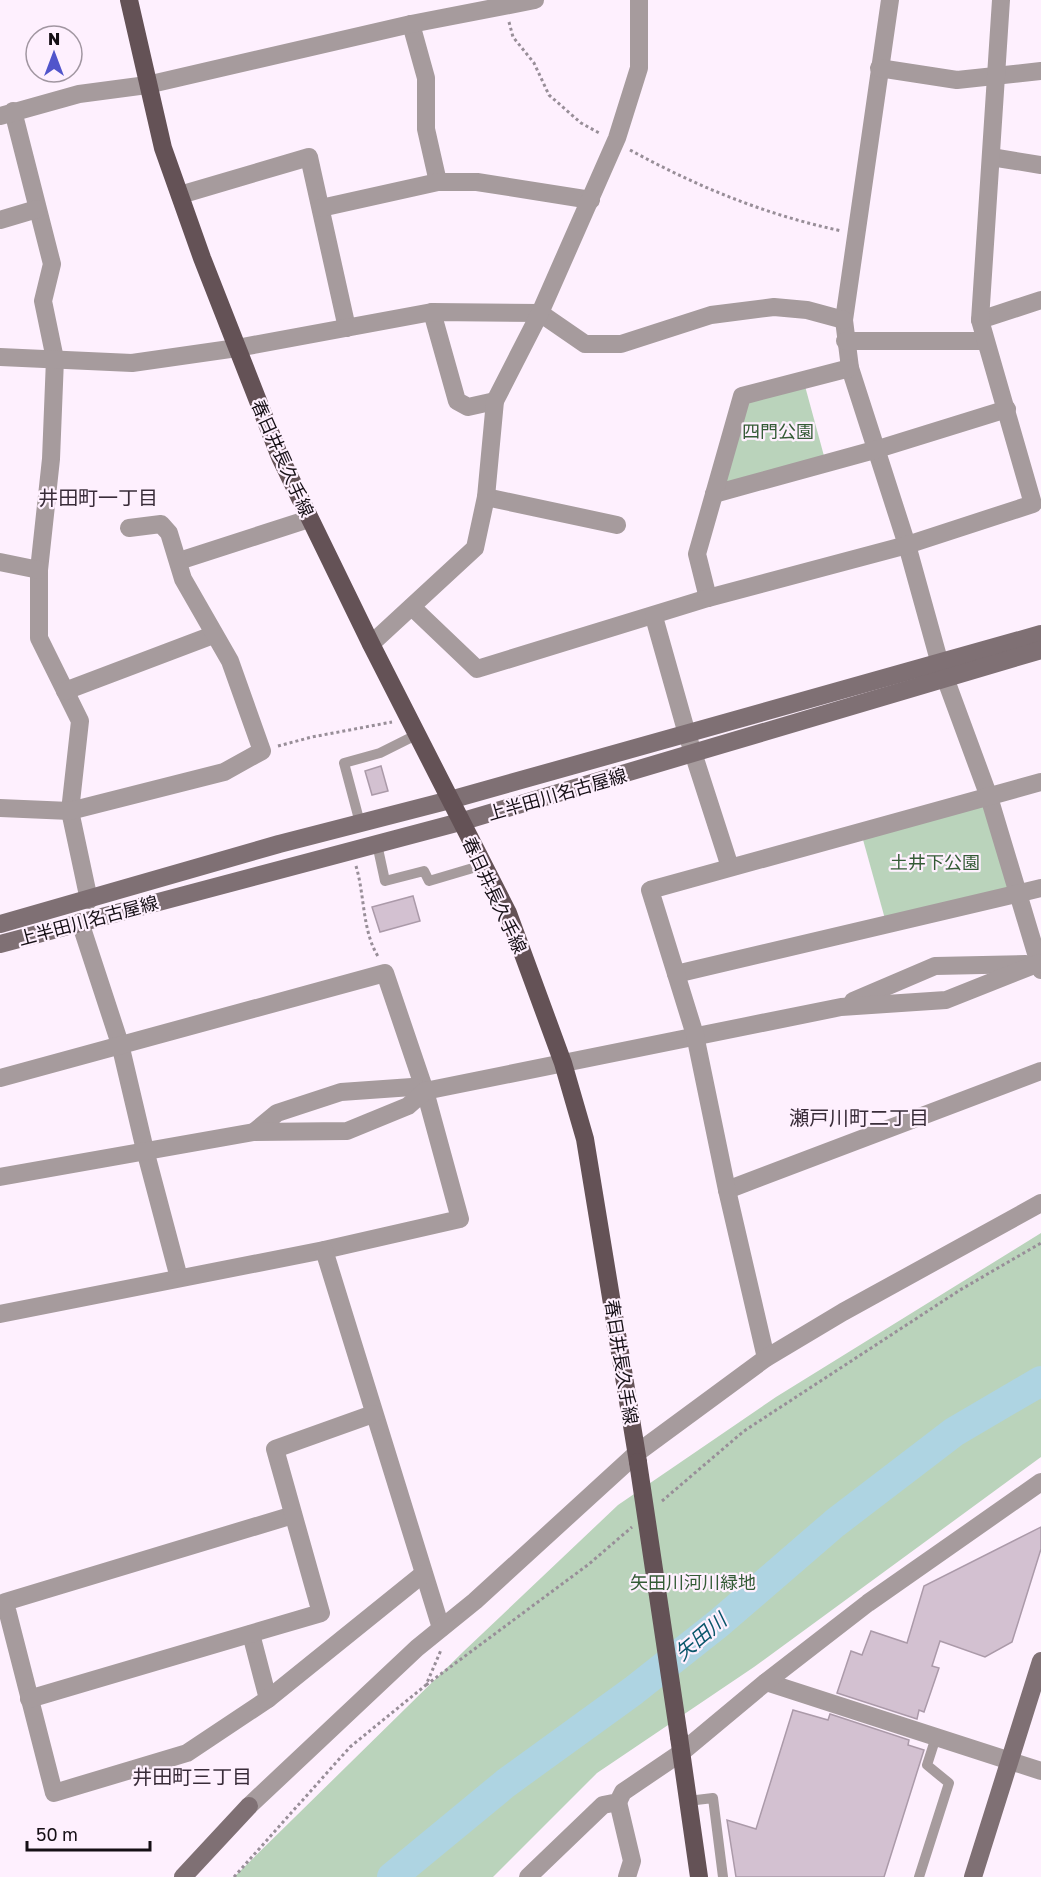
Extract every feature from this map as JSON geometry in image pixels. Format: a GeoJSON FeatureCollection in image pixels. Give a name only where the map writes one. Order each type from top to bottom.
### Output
{"type":"FeatureCollection","features":[{"type":"Feature","properties":{"kind":"main road","name":"春日井長久手線"},"geometry":{"type":"LineString","coordinates":[[129,0],[163,148],[280,457],[460,822],[508,912],[563,1063],[585,1139],[637,1458],[699,1877]]}},
{"type":"Feature","properties":{"kind":"main road","name":"上半田川名古屋線"},"geometry":{"type":"LineString","coordinates":[[0,944],[460,822],[628,774],[943,670],[1041,634]]}},
{"type":"Feature","properties":{"kind":"main road","name":"上半田川名古屋線"},"geometry":{"type":"LineString","coordinates":[[0,924],[279,844],[450,800],[687,734],[943,670],[1041,650]]}},
{"type":"Feature","properties":{"kind":"main road"},"geometry":{"type":"LineString","coordinates":[[973,1877],[1041,1661]]}},
{"type":"Feature","properties":{"kind":"main road"},"geometry":{"type":"LineString","coordinates":[[183,1877],[249,1806]]}},
{"type":"Feature","properties":{"kind":"street"},"geometry":{"type":"LineString","coordinates":[[89,900],[70,811],[80,721],[39,638],[39,570],[51,459],[55,359],[43,301],[52,264],[6,114],[79,94],[147,85],[411,24],[468,6],[504,6],[535,0]]}},
{"type":"Feature","properties":{"kind":"street"},"geometry":{"type":"LineString","coordinates":[[371,644],[475,548],[486,497],[495,401],[540,313],[617,138],[639,68],[639,0]]}},
{"type":"Feature","properties":{"kind":"street"},"geometry":{"type":"LineString","coordinates":[[890,0],[844,320],[850,368],[878,449],[943,670],[988,797],[1040,966]]}},
{"type":"Feature","properties":{"kind":"street"},"geometry":{"type":"LineString","coordinates":[[412,607],[477,669],[654,617],[708,598],[907,545],[1033,504],[980,321],[1001,0]]}},
{"type":"Feature","properties":{"kind":"street"},"geometry":{"type":"LineString","coordinates":[[411,24],[426,78],[426,129],[438,182]]}},
{"type":"Feature","properties":{"kind":"street"},"geometry":{"type":"LineString","coordinates":[[879,68],[957,80],[1041,71]]}},
{"type":"Feature","properties":{"kind":"street"},"geometry":{"type":"LineString","coordinates":[[180,195],[309,157],[347,328]]}},
{"type":"Feature","properties":{"kind":"street"},"geometry":{"type":"LineString","coordinates":[[991,157],[1041,165]]}},
{"type":"Feature","properties":{"kind":"street"},"geometry":{"type":"LineString","coordinates":[[321,208],[438,182],[477,182],[591,200]]}},
{"type":"Feature","properties":{"kind":"street"},"geometry":{"type":"LineString","coordinates":[[0,220],[37,209]]}},
{"type":"Feature","properties":{"kind":"street"},"geometry":{"type":"LineString","coordinates":[[980,321],[1041,300]]}},
{"type":"Feature","properties":{"kind":"street"},"geometry":{"type":"LineString","coordinates":[[0,357],[132,363],[237,348],[432,312],[540,313],[585,344],[621,344],[711,315],[774,307],[807,310],[844,320]]}},
{"type":"Feature","properties":{"kind":"street"},"geometry":{"type":"LineString","coordinates":[[432,312],[457,401],[468,406],[495,401]]}},
{"type":"Feature","properties":{"kind":"street"},"geometry":{"type":"LineString","coordinates":[[846,341],[984,341]]}},
{"type":"Feature","properties":{"kind":"street"},"geometry":{"type":"LineString","coordinates":[[708,598],[698,554],[742,396],[850,368]]}},
{"type":"Feature","properties":{"kind":"street"},"geometry":{"type":"LineString","coordinates":[[714,494],[878,449],[1007,409]]}},
{"type":"Feature","properties":{"kind":"street"},"geometry":{"type":"LineString","coordinates":[[486,497],[617,525]]}},
{"type":"Feature","properties":{"kind":"street"},"geometry":{"type":"LineString","coordinates":[[179,561],[309,519]]}},
{"type":"Feature","properties":{"kind":"street"},"geometry":{"type":"LineString","coordinates":[[0,808],[70,811],[224,772],[262,751],[230,661],[213,635],[183,579],[169,533],[161,524],[129,528]]}},
{"type":"Feature","properties":{"kind":"street"},"geometry":{"type":"LineString","coordinates":[[0,562],[39,570]]}},
{"type":"Feature","properties":{"kind":"street"},"geometry":{"type":"LineString","coordinates":[[654,617],[687,734],[730,867]]}},
{"type":"Feature","properties":{"kind":"street"},"geometry":{"type":"LineString","coordinates":[[65,691],[213,635]]}},
{"type":"Feature","properties":{"kind":"street"},"geometry":{"type":"LineString","coordinates":[[766,1358],[727,1190],[695,1035],[650,890],[1041,782]]}},
{"type":"Feature","properties":{"kind":"street"},"geometry":{"type":"LineString","coordinates":[[676,974],[1041,888]]}},
{"type":"Feature","properties":{"kind":"street"},"geometry":{"type":"LineString","coordinates":[[80,922],[120,1044],[179,1278]]}},
{"type":"Feature","properties":{"kind":"street"},"geometry":{"type":"LineString","coordinates":[[841,1006],[935,966],[1040,966]]}},
{"type":"Feature","properties":{"kind":"street"},"geometry":{"type":"LineString","coordinates":[[0,1177],[254,1131],[347,1131],[408,1106],[425,1092],[841,1006],[946,1000],[1040,966]]}},
{"type":"Feature","properties":{"kind":"street"},"geometry":{"type":"LineString","coordinates":[[0,1078],[386,973],[425,1092],[460,1219],[324,1250],[0,1314]]}},
{"type":"Feature","properties":{"kind":"street"},"geometry":{"type":"LineString","coordinates":[[727,1190],[1041,1071]]}},
{"type":"Feature","properties":{"kind":"street"},"geometry":{"type":"LineString","coordinates":[[254,1131],[277,1113],[341,1092],[412,1087],[425,1092]]}},
{"type":"Feature","properties":{"kind":"street"},"geometry":{"type":"LineString","coordinates":[[249,1806],[417,1648],[442,1637],[484,1593],[637,1458],[766,1358],[853,1306],[1041,1203]]}},
{"type":"Feature","properties":{"kind":"street"},"geometry":{"type":"LineString","coordinates":[[324,1250],[442,1637]]}},
{"type":"Feature","properties":{"kind":"street"},"geometry":{"type":"LineString","coordinates":[[29,1699],[321,1613],[275,1449],[373,1414]]}},
{"type":"Feature","properties":{"kind":"street"},"geometry":{"type":"LineString","coordinates":[[627,1877],[632,1861],[618,1802],[623,1791],[680,1744],[766,1682],[867,1603],[1041,1482]]}},
{"type":"Feature","properties":{"kind":"street"},"geometry":{"type":"LineString","coordinates":[[293,1515],[5,1602],[54,1793],[187,1753],[268,1699],[423,1574]]}},
{"type":"Feature","properties":{"kind":"street"},"geometry":{"type":"LineString","coordinates":[[251,1634],[268,1699]]}},
{"type":"Feature","properties":{"kind":"street"},"geometry":{"type":"LineString","coordinates":[[766,1682],[1041,1771]]}},
{"type":"Feature","properties":{"kind":"street"},"geometry":{"type":"LineString","coordinates":[[528,1877],[603,1805],[618,1802]]}},
{"type":"Feature","properties":{"kind":"lane"},"geometry":{"type":"LineString","coordinates":[[360,824],[344,763],[380,753],[414,726]]}},
{"type":"Feature","properties":{"kind":"lane"},"geometry":{"type":"LineString","coordinates":[[377,844],[385,881],[424,871],[429,881],[483,865]]}},
{"type":"Feature","properties":{"kind":"lane"},"geometry":{"type":"LineString","coordinates":[[920,1877],[949,1783],[927,1765],[936,1737]]}},
{"type":"Feature","properties":{"kind":"lane"},"geometry":{"type":"LineString","coordinates":[[688,1801],[713,1798],[723,1877]]}},
{"type":"Feature","properties":{"kind":"path"},"geometry":{"type":"LineString","coordinates":[[504,6],[513,37],[534,63],[549,95],[581,123],[685,180],[759,209],[857,234]]}},
{"type":"Feature","properties":{"kind":"path"},"geometry":{"type":"LineString","coordinates":[[262,751],[312,736],[414,726]]}},
{"type":"Feature","properties":{"kind":"path"},"geometry":{"type":"LineString","coordinates":[[351,850],[362,884],[369,935],[377,956],[387,968],[386,973]]}},
{"type":"Feature","properties":{"kind":"path"},"geometry":{"type":"LineString","coordinates":[[658,1505],[744,1431],[960,1290],[1041,1243]]}},
{"type":"Feature","properties":{"kind":"path"},"geometry":{"type":"LineString","coordinates":[[234,1877],[350,1747],[426,1685],[589,1564],[640,1520]]}},
{"type":"Feature","properties":{"kind":"path"},"geometry":{"type":"LineString","coordinates":[[426,1685],[442,1637]]}},
{"type":"Feature","properties":{"kind":"green space","name":"四門公園"},"geometry":{"type":"Polygon","coordinates":[[[805,386],[824,456],[723,485],[746,400],[805,386]]]}},
{"type":"Feature","properties":{"kind":"green space","name":"土井下公園"},"geometry":{"type":"Polygon","coordinates":[[[983,805],[1008,888],[885,919],[862,836],[983,805]]]}},
{"type":"Feature","properties":{"kind":"green space","name":"矢田川河川緑地"},"geometry":{"type":"Polygon","coordinates":[[[1041,1233],[1041,1457],[754,1667],[597,1773],[493,1877],[234,1877],[464,1651],[618,1505],[776,1397],[1041,1233]]]}},
{"type":"Feature","properties":{"kind":"building"},"geometry":{"type":"Polygon","coordinates":[[[381,766],[388,791],[372,795],[365,771],[381,766]]]}},
{"type":"Feature","properties":{"kind":"building"},"geometry":{"type":"Polygon","coordinates":[[[413,896],[420,921],[380,932],[372,907],[413,896]]]}},
{"type":"Feature","properties":{"kind":"building"},"geometry":{"type":"Polygon","coordinates":[[[1041,1527],[1041,1549],[1012,1642],[985,1657],[940,1641],[932,1666],[939,1668],[924,1712],[919,1710],[917,1719],[837,1693],[851,1651],[862,1655],[871,1631],[907,1643],[924,1586],[1041,1527]]]}},
{"type":"Feature","properties":{"kind":"building"},"geometry":{"type":"Polygon","coordinates":[[[793,1710],[828,1720],[830,1714],[909,1740],[908,1745],[924,1750],[884,1877],[736,1877],[727,1820],[756,1829],[793,1710]]]}},
{"type":"Feature","properties":{"kind":"waterway","name":"矢田川"},"geometry":{"type":"LineString","coordinates":[[392,1877],[506,1783],[633,1691],[719,1623],[835,1523],[954,1432],[1041,1381]]}},
{"type":"Feature","properties":{"kind":"district","name":"井田町一丁目"},"geometry":{"type":"Point","coordinates":[98,497]}},
{"type":"Feature","properties":{"kind":"district","name":"瀬戸川町二丁目"},"geometry":{"type":"Point","coordinates":[859,1117]}},
{"type":"Feature","properties":{"kind":"district","name":"井田町三丁目"},"geometry":{"type":"Point","coordinates":[192,1776]}}]}
